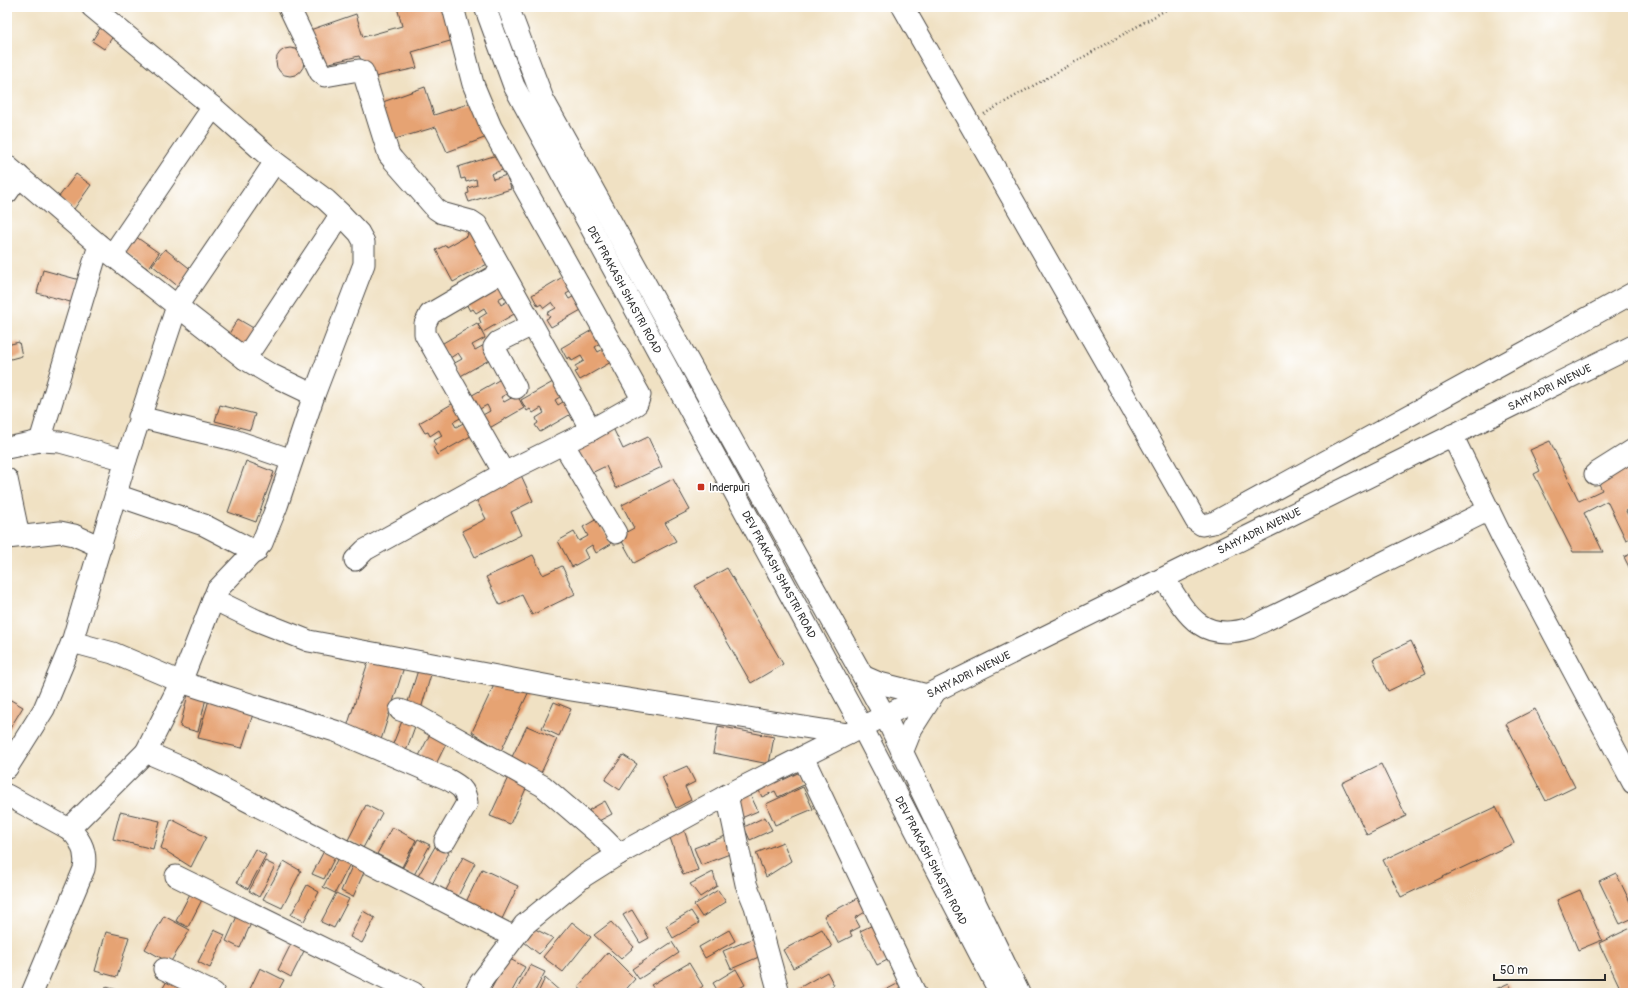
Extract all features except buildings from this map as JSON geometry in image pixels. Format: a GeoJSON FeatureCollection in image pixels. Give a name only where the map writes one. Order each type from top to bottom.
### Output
{"type":"FeatureCollection","features":[{"type":"Feature","properties":{"kind":"street"},"geometry":{"type":"LineString","coordinates":[[69,829],[146,752],[181,682],[213,599],[224,582],[256,552],[262,543],[274,514],[314,395],[364,264],[365,251],[362,238],[341,214],[326,200],[275,162],[213,107],[92,7]]}},
{"type":"Feature","properties":{"kind":"street"},"geometry":{"type":"LineString","coordinates":[[289,7],[320,72],[325,76],[359,70],[363,72],[389,155],[393,160],[436,209],[442,213],[471,221],[477,225],[591,430]]}},
{"type":"Feature","properties":{"kind":"street"},"geometry":{"type":"LineString","coordinates":[[355,560],[369,547],[504,473],[564,445],[637,404],[640,400],[640,395],[491,127],[473,84],[452,7]]}},
{"type":"Feature","properties":{"kind":"street","name":"DEV PRAKASH SHASTRI ROAD"},"geometry":{"type":"LineString","coordinates":[[485,7],[514,86],[855,730],[1000,993]]}},
{"type":"Feature","properties":{"kind":"street","name":"DEV PRAKASH SHASTRI ROAD"},"geometry":{"type":"LineString","coordinates":[[508,7],[543,99],[885,716],[1019,993]]}},
{"type":"Feature","properties":{"kind":"street"},"geometry":{"type":"LineString","coordinates":[[903,7],[1196,521],[1202,525],[1213,523],[1633,293]]}},
{"type":"Feature","properties":{"kind":"street"},"geometry":{"type":"LineString","coordinates":[[40,442],[106,249],[213,107]]}},
{"type":"Feature","properties":{"kind":"street"},"geometry":{"type":"LineString","coordinates":[[7,768],[44,709],[72,642],[139,417],[177,306],[275,162]]}},
{"type":"Feature","properties":{"kind":"street"},"geometry":{"type":"LineString","coordinates":[[11,178],[106,249],[246,359],[270,374],[314,395]]}},
{"type":"Feature","properties":{"kind":"street"},"geometry":{"type":"LineString","coordinates":[[246,359],[341,214]]}},
{"type":"Feature","properties":{"kind":"street"},"geometry":{"type":"LineString","coordinates":[[502,272],[435,311],[427,319],[425,334],[504,473]]}},
{"type":"Feature","properties":{"kind":"street"},"geometry":{"type":"LineString","coordinates":[[516,388],[494,347],[498,342],[532,325]]}},
{"type":"Feature","properties":{"kind":"street","name":"SAHYADRI AVENUE"},"geometry":{"type":"LineString","coordinates":[[475,993],[480,983],[514,937],[536,914],[584,876],[619,854],[727,795],[855,730],[1633,346]]}},
{"type":"Feature","properties":{"kind":"street"},"geometry":{"type":"LineString","coordinates":[[139,417],[234,440],[292,460]]}},
{"type":"Feature","properties":{"kind":"street"},"geometry":{"type":"LineString","coordinates":[[1452,435],[1489,510],[1633,783]]}},
{"type":"Feature","properties":{"kind":"street"},"geometry":{"type":"LineString","coordinates":[[7,448],[40,442],[60,442],[126,460]]}},
{"type":"Feature","properties":{"kind":"street"},"geometry":{"type":"LineString","coordinates":[[564,445],[616,533]]}},
{"type":"Feature","properties":{"kind":"street"},"geometry":{"type":"LineString","coordinates":[[1595,474],[1633,450]]}},
{"type":"Feature","properties":{"kind":"street"},"geometry":{"type":"LineString","coordinates":[[7,479],[13,537],[60,532],[74,535],[101,547]]}},
{"type":"Feature","properties":{"kind":"street"},"geometry":{"type":"LineString","coordinates":[[116,495],[204,525],[256,552]]}},
{"type":"Feature","properties":{"kind":"street"},"geometry":{"type":"LineString","coordinates":[[1164,578],[1184,610],[1203,627],[1219,633],[1234,633],[1250,628],[1489,510]]}},
{"type":"Feature","properties":{"kind":"street"},"geometry":{"type":"LineString","coordinates":[[213,599],[256,620],[309,641],[571,690],[855,730]]}},
{"type":"Feature","properties":{"kind":"street"},"geometry":{"type":"LineString","coordinates":[[72,642],[113,653],[181,682],[338,732],[447,778],[462,788],[466,796],[467,803],[446,841]]}},
{"type":"Feature","properties":{"kind":"street"},"geometry":{"type":"LineString","coordinates":[[863,676],[879,683],[931,693],[912,728],[902,753]]}},
{"type":"Feature","properties":{"kind":"street"},"geometry":{"type":"LineString","coordinates":[[400,710],[417,716],[543,786],[600,835],[619,854]]}},
{"type":"Feature","properties":{"kind":"street"},"geometry":{"type":"LineString","coordinates":[[146,752],[182,768],[514,937]]}},
{"type":"Feature","properties":{"kind":"street"},"geometry":{"type":"LineString","coordinates":[[803,757],[915,993]]}},
{"type":"Feature","properties":{"kind":"street"},"geometry":{"type":"LineString","coordinates":[[7,795],[69,829],[77,836],[82,844],[86,857],[84,869],[32,993]]}},
{"type":"Feature","properties":{"kind":"street"},"geometry":{"type":"LineString","coordinates":[[727,795],[746,884],[755,906],[779,993]]}},
{"type":"Feature","properties":{"kind":"street"},"geometry":{"type":"LineString","coordinates":[[176,876],[414,993]]}},
{"type":"Feature","properties":{"kind":"street"},"geometry":{"type":"LineString","coordinates":[[164,969],[214,993]]}},
{"type":"Feature","properties":{"kind":"path"},"geometry":{"type":"LineString","coordinates":[[969,123],[1171,7]]}},
{"type":"Feature","properties":{"kind":"place","name":"Inderpuri"},"geometry":{"type":"Point","coordinates":[701,487]}}]}
